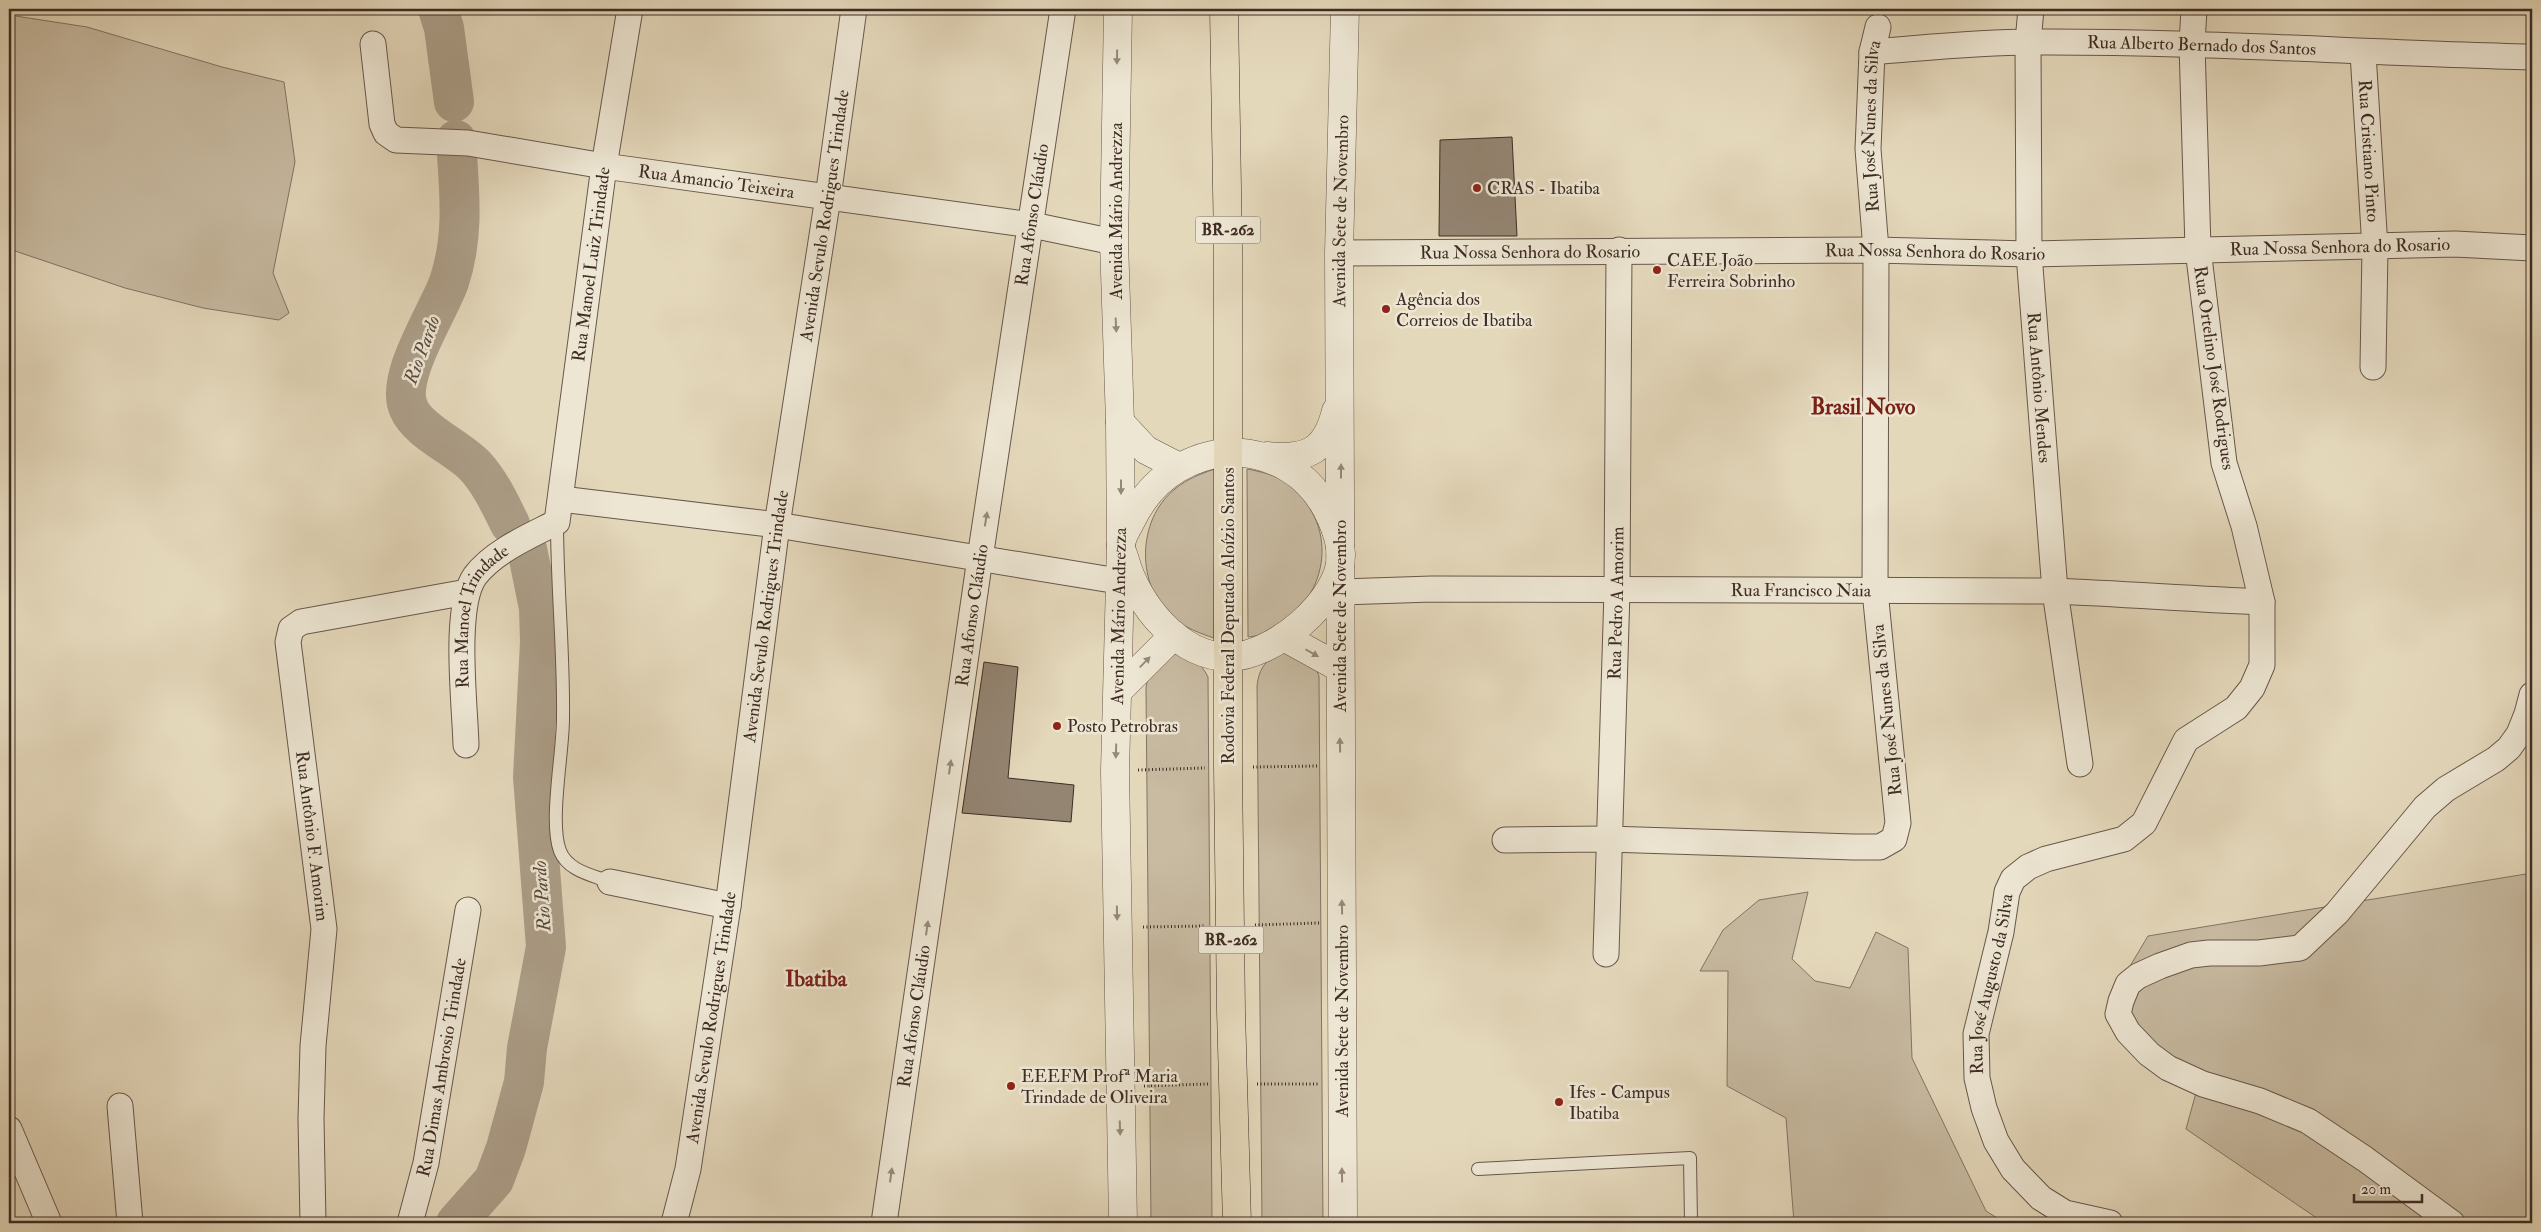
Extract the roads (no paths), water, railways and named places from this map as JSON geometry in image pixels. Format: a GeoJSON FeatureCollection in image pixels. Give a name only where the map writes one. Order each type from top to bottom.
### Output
{"type":"FeatureCollection","features":[{"type":"Feature","properties":{"kind":"highway","name":"Rodovia Federal Deputado Aloízio Santos"},"geometry":{"type":"LineString","coordinates":[[1224,9],[1228,247],[1227,452],[1231,1011],[1237,1223]]}},
{"type":"Feature","properties":{"kind":"street","name":"Rua Manoel Luiz Trindade"},"geometry":{"type":"LineString","coordinates":[[546,522],[630,9]]}},
{"type":"Feature","properties":{"kind":"street","name":"Avenida Sevulo Rodrigues Trindade"},"geometry":{"type":"LineString","coordinates":[[674,1223],[688,1169],[728,906],[777,525],[828,197],[854,9]]}},
{"type":"Feature","properties":{"kind":"street","name":"Rua Afonso Cláudio"},"geometry":{"type":"LineString","coordinates":[[884,1223],[980,558],[1032,225],[1063,9]]}},
{"type":"Feature","properties":{"kind":"street","name":"Avenida Mário Andrezza"},"geometry":{"type":"LineString","coordinates":[[1118,9],[1114,242],[1120,422],[1121,545],[1118,580],[1118,691],[1115,790],[1123,1223]]}},
{"type":"Feature","properties":{"kind":"street","name":"Avenida Sete de Novembro"},"geometry":{"type":"LineString","coordinates":[[1343,1223],[1339,253],[1344,9]]}},
{"type":"Feature","properties":{"kind":"street","name":"Rua Antônio Mendes"},"geometry":{"type":"LineString","coordinates":[[2031,9],[2028,42],[2029,254],[2055,592],[2080,764]]}},
{"type":"Feature","properties":{"kind":"street","name":"Rua Ortelino José Rodrigues"},"geometry":{"type":"LineString","coordinates":[[2028,867],[2046,859],[2124,839],[2144,823],[2186,740],[2236,708],[2252,688],[2262,665],[2262,602],[2244,526],[2224,463],[2198,249],[2192,44],[2194,9]]}},
{"type":"Feature","properties":{"kind":"street","name":"Rua José Nunes da Silva"},"geometry":{"type":"LineString","coordinates":[[1505,840],[1608,839],[1880,847],[1894,839],[1898,823],[1875,591],[1876,250],[1868,149],[1872,52],[1878,27]]}},
{"type":"Feature","properties":{"kind":"street","name":"Rua Alberto Bernado dos Santos"},"geometry":{"type":"LineString","coordinates":[[1872,52],[2028,42],[2192,44],[2364,53],[2532,57]]}},
{"type":"Feature","properties":{"kind":"street","name":"Rua Amancio Teixeira"},"geometry":{"type":"LineString","coordinates":[[373,44],[382,124],[386,133],[396,140],[460,142],[604,166],[1032,225],[1114,242]]}},
{"type":"Feature","properties":{"kind":"street","name":"Rua Cristiano Pinto"},"geometry":{"type":"LineString","coordinates":[[2364,53],[2375,248],[2374,367]]}},
{"type":"Feature","properties":{"kind":"street","name":"Rua Nossa Senhora do Rosario"},"geometry":{"type":"LineString","coordinates":[[1339,253],[1876,250],[2029,254],[2198,249],[2375,248],[2455,244],[2532,248]]}},
{"type":"Feature","properties":{"kind":"street","name":"Rua Pedro A Amorim"},"geometry":{"type":"LineString","coordinates":[[1606,954],[1617,591],[1619,250]]}},
{"type":"Feature","properties":{"kind":"street"},"geometry":{"type":"LineString","coordinates":[[1264,456],[1288,466],[1309,483],[1325,504],[1335,528],[1341,555],[1336,574],[1327,593],[1315,610],[1284,637],[1248,653],[1229,657],[1210,653],[1174,635],[1154,618],[1138,596],[1128,571],[1121,545],[1134,514],[1154,487],[1179,466],[1202,455],[1227,452],[1288,458],[1307,454],[1322,444],[1331,430],[1340,395]]}},
{"type":"Feature","properties":{"kind":"street"},"geometry":{"type":"LineString","coordinates":[[1120,422],[1146,450],[1179,466]]}},
{"type":"Feature","properties":{"kind":"street"},"geometry":{"type":"LineString","coordinates":[[546,522],[777,525],[1118,580]]}},
{"type":"Feature","properties":{"kind":"street","name":"Rua Manoel Trindade"},"geometry":{"type":"LineString","coordinates":[[466,745],[462,628],[467,592],[475,576],[489,562],[546,522]]}},
{"type":"Feature","properties":{"kind":"street","name":"Rua Francisco Naia"},"geometry":{"type":"LineString","coordinates":[[1341,592],[1432,589],[2055,592],[2262,602]]}},
{"type":"Feature","properties":{"kind":"street","name":"Rua Antônio F. Amorim"},"geometry":{"type":"LineString","coordinates":[[313,1223],[311,1119],[313,1046],[324,929],[288,642],[291,630],[301,622],[467,592]]}},
{"type":"Feature","properties":{"kind":"street"},"geometry":{"type":"LineString","coordinates":[[1118,691],[1174,635]]}},
{"type":"Feature","properties":{"kind":"street"},"geometry":{"type":"LineString","coordinates":[[1284,637],[1340,668]]}},
{"type":"Feature","properties":{"kind":"street"},"geometry":{"type":"LineString","coordinates":[[2452,1223],[2366,1159],[2308,1121],[2260,1100],[2203,1084],[2168,1068],[2149,1054],[2128,1032],[2118,1014],[2128,984],[2138,976],[2160,966],[2191,955],[2210,953],[2259,954],[2300,948],[2338,913],[2425,807],[2446,789],[2496,759],[2509,748],[2519,734],[2532,695]]}},
{"type":"Feature","properties":{"kind":"street","name":"Rua José Augusto da Silva"},"geometry":{"type":"LineString","coordinates":[[2028,867],[2013,880],[2008,892],[2001,932],[1976,1034],[1977,1078],[1984,1108],[1996,1141],[2013,1169],[2041,1198],[2065,1213],[2110,1223]]}},
{"type":"Feature","properties":{"kind":"street"},"geometry":{"type":"LineString","coordinates":[[610,882],[728,906]]}},
{"type":"Feature","properties":{"kind":"street","name":"Rua Dimas Ambrosio Trindade"},"geometry":{"type":"LineString","coordinates":[[410,1223],[426,1164],[468,910]]}},
{"type":"Feature","properties":{"kind":"street"},"geometry":{"type":"LineString","coordinates":[[120,1106],[130,1223]]}},
{"type":"Feature","properties":{"kind":"street"},"geometry":{"type":"LineString","coordinates":[[9,1129],[49,1223]]}},
{"type":"Feature","properties":{"kind":"lane"},"geometry":{"type":"LineString","coordinates":[[546,522],[563,675],[563,720],[556,817],[560,851],[570,867],[610,882]]}},
{"type":"Feature","properties":{"kind":"lane"},"geometry":{"type":"LineString","coordinates":[[1478,1169],[1690,1158],[1691,1223]]}},
{"type":"Feature","properties":{"kind":"waterway","name":"Rio Pardo"},"geometry":{"type":"LineString","coordinates":[[438,9],[444,28],[454,102]]}},
{"type":"Feature","properties":{"kind":"waterway","name":"Rio Pardo"},"geometry":{"type":"LineString","coordinates":[[456,140],[460,211],[454,264],[444,295],[412,363],[407,380],[406,396],[409,409],[421,425],[468,459],[480,472],[494,493],[510,524]]}},
{"type":"Feature","properties":{"kind":"waterway","name":"Rio Pardo"},"geometry":{"type":"LineString","coordinates":[[456,1223],[494,1180],[506,1148],[524,1082],[527,1048],[546,947],[533,777],[540,642],[539,608],[527,549]]}},
{"type":"Feature","properties":{"kind":"place","name":"CRAS - Ibatiba"},"geometry":{"type":"Point","coordinates":[1477,188]}},
{"type":"Feature","properties":{"kind":"place","name":"CAEE João Ferreira Sobrinho"},"geometry":{"type":"Point","coordinates":[1657,270]}},
{"type":"Feature","properties":{"kind":"place","name":"Agência dos Correios de Ibatiba"},"geometry":{"type":"Point","coordinates":[1386,309]}},
{"type":"Feature","properties":{"kind":"place","name":"Posto Petrobras"},"geometry":{"type":"Point","coordinates":[1057,726]}},
{"type":"Feature","properties":{"kind":"place","name":"EEEFM Profª Maria Trindade de Oliveira"},"geometry":{"type":"Point","coordinates":[1011,1086]}},
{"type":"Feature","properties":{"kind":"place","name":"Ifes - Campus Ibatiba"},"geometry":{"type":"Point","coordinates":[1559,1102]}},
{"type":"Feature","properties":{"kind":"district","name":"Brasil Novo"},"geometry":{"type":"Point","coordinates":[1863,407]}},
{"type":"Feature","properties":{"kind":"district","name":"Ibatiba"},"geometry":{"type":"Point","coordinates":[816,979]}}]}
